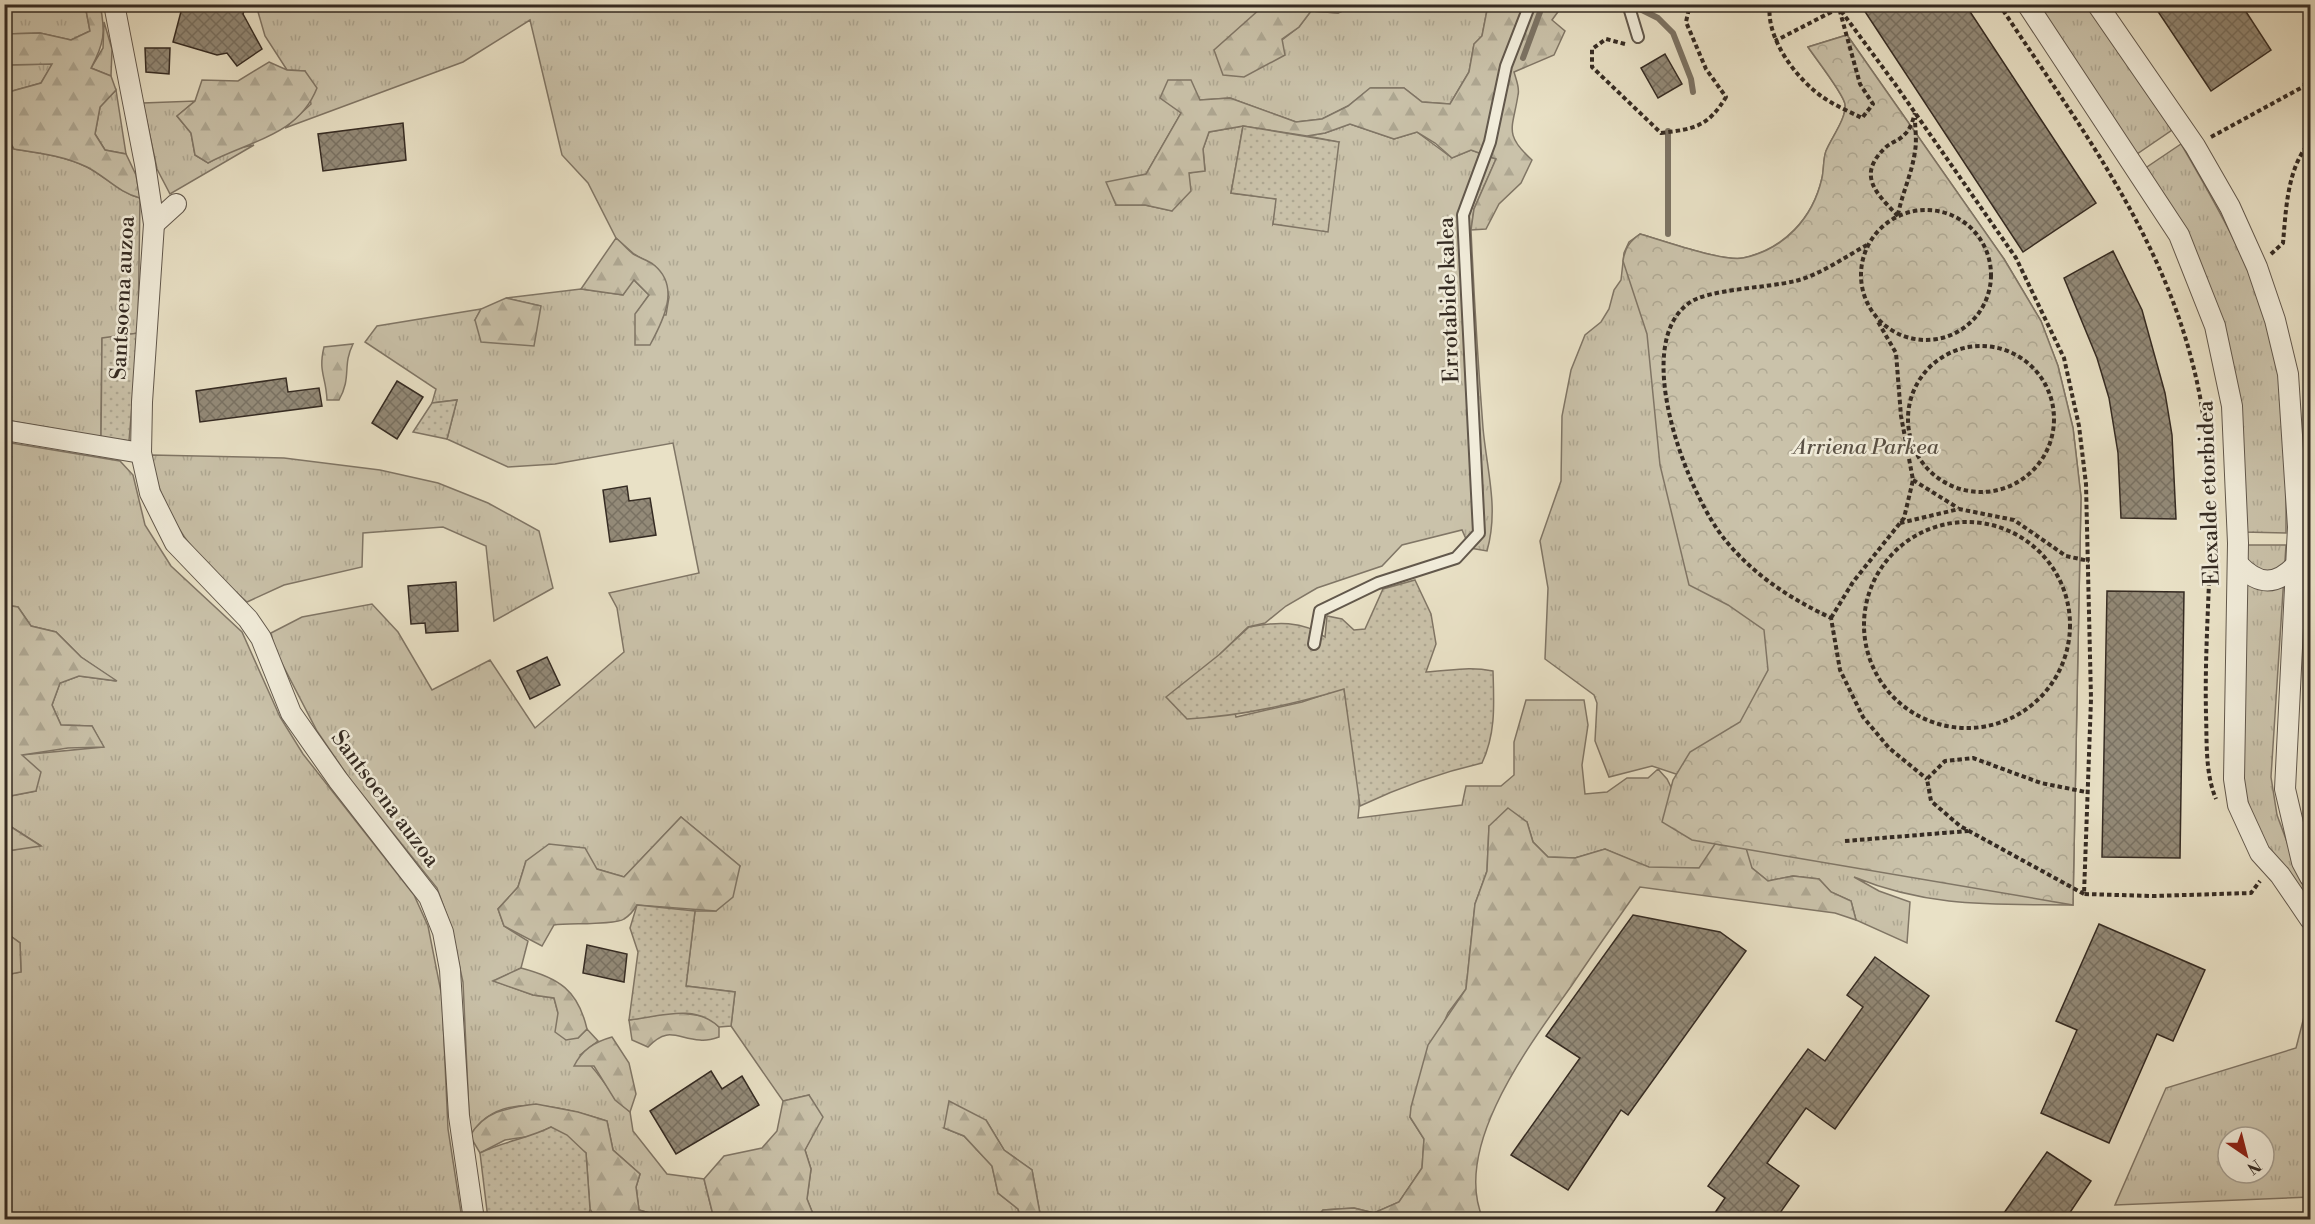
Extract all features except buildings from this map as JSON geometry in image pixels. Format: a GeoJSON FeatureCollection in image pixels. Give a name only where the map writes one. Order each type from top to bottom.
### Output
{"type":"FeatureCollection","features":[{"type":"Feature","properties":{"kind":"street","name":"Santsoena auzoa"},"geometry":{"type":"LineString","coordinates":[[114,4],[146,164],[154,224],[141,453],[150,493],[175,543],[248,619],[261,638],[291,713],[338,780],[429,897],[443,932],[450,970],[459,1116],[474,1220]]}},
{"type":"Feature","properties":{"kind":"street","name":"Elexalde etorbidea"},"geometry":{"type":"LineString","coordinates":[[2027,4],[2179,236],[2215,326],[2232,406],[2238,564],[2234,779],[2238,805],[2247,829],[2271,877],[2310,919]]}},
{"type":"Feature","properties":{"kind":"street"},"geometry":{"type":"LineString","coordinates":[[2097,4],[2195,146],[2230,207],[2257,267],[2275,320],[2289,374],[2298,527],[2285,789],[2302,862],[2310,876]]}},
{"type":"Feature","properties":{"kind":"street"},"geometry":{"type":"LineString","coordinates":[[154,224],[176,204]]}},
{"type":"Feature","properties":{"kind":"street"},"geometry":{"type":"LineString","coordinates":[[4,430],[141,453]]}},
{"type":"Feature","properties":{"kind":"street"},"geometry":{"type":"LineString","coordinates":[[2238,564],[2249,576],[2265,581],[2284,577],[2296,564]]}},
{"type":"Feature","properties":{"kind":"lane","name":"Errotabide kalea"},"geometry":{"type":"LineString","coordinates":[[1314,644],[1320,611],[1378,583],[1456,558],[1479,533],[1462,215],[1490,142],[1506,66],[1530,4]]}},
{"type":"Feature","properties":{"kind":"lane"},"geometry":{"type":"LineString","coordinates":[[1628,4],[1638,37]]}},
{"type":"Feature","properties":{"kind":"path"},"geometry":{"type":"LineString","coordinates":[[1638,37],[1641,45],[1637,50],[1624,43],[1606,39],[1592,49],[1592,67],[1660,133],[1686,130],[1714,117],[1726,97],[1706,69],[1686,22],[1690,4]]}},
{"type":"Feature","properties":{"kind":"path"},"geometry":{"type":"LineString","coordinates":[[1770,4],[1768,18],[1775,41],[1800,75],[1823,98],[1862,118],[1873,105],[1860,84],[1839,6]]}},
{"type":"Feature","properties":{"kind":"path"},"geometry":{"type":"LineString","coordinates":[[1999,4],[2121,190],[2154,252],[2192,355],[2209,448],[2211,507],[2207,723],[2208,757],[2217,801]]}},
{"type":"Feature","properties":{"kind":"path"},"geometry":{"type":"LineString","coordinates":[[1775,41],[1839,6]]}},
{"type":"Feature","properties":{"kind":"path"},"geometry":{"type":"LineString","coordinates":[[1839,6],[2016,258],[2064,358],[2079,426],[2086,484],[2089,561],[2091,699],[2084,894]]}},
{"type":"Feature","properties":{"kind":"path"},"geometry":{"type":"LineString","coordinates":[[2303,87],[2310,75]]}},
{"type":"Feature","properties":{"kind":"path"},"geometry":{"type":"LineString","coordinates":[[2195,146],[2310,83]]}},
{"type":"Feature","properties":{"kind":"path"},"geometry":{"type":"LineString","coordinates":[[1898,216],[1902,190],[1910,176],[1916,149],[1915,113]]}},
{"type":"Feature","properties":{"kind":"path"},"geometry":{"type":"LineString","coordinates":[[1898,216],[1874,192],[1871,176],[1873,161],[1888,145],[1907,133],[1915,113]]}},
{"type":"Feature","properties":{"kind":"path"},"geometry":{"type":"LineString","coordinates":[[2257,267],[2283,243],[2287,198],[2301,153],[2310,142]]}},
{"type":"Feature","properties":{"kind":"path"},"geometry":{"type":"LineString","coordinates":[[1831,618],[1780,591],[1752,570],[1725,540],[1701,505],[1683,465],[1671,420],[1664,378],[1665,348],[1672,323],[1688,303],[1712,293],[1763,289],[1798,281],[1867,244],[1884,225],[1898,216],[1919,210],[1941,211],[1961,220],[1978,235],[1988,254],[1992,276],[1987,297],[1976,316],[1959,331],[1939,339],[1917,339],[1896,333],[1879,320],[1867,301]]}},
{"type":"Feature","properties":{"kind":"path"},"geometry":{"type":"LineString","coordinates":[[1867,244],[1861,269],[1862,285],[1867,301],[1896,353],[1901,416],[1913,480],[1904,518],[1853,582],[1831,618],[1840,670],[1863,717],[1889,748],[1927,779],[1931,801],[1969,831],[2084,894],[2175,896],[2251,893],[2271,877]]}},
{"type":"Feature","properties":{"kind":"path"},"geometry":{"type":"LineString","coordinates":[[1986,346],[2010,352],[2031,364],[2045,383],[2054,402],[2055,424],[2051,445],[2040,463],[2025,478],[1995,491],[1975,492],[1955,488],[1938,479],[1917,457],[1909,434],[1908,411],[1914,389],[1926,371],[1943,356],[1964,348],[1986,346]]}},
{"type":"Feature","properties":{"kind":"path"},"geometry":{"type":"LineString","coordinates":[[1913,480],[1959,509],[2014,520],[2066,556],[2089,561]]}},
{"type":"Feature","properties":{"kind":"path"},"geometry":{"type":"LineString","coordinates":[[1900,523],[1959,509]]}},
{"type":"Feature","properties":{"kind":"path"},"geometry":{"type":"LineString","coordinates":[[1978,522],[2006,529],[2032,543],[2052,565],[2066,591],[2070,620],[2069,649],[2057,676],[2040,700],[2016,717],[1989,727],[1960,729],[1931,722],[1907,711],[1887,692],[1864,643],[1863,616],[1882,565],[1901,545],[1925,532],[1951,523],[1978,522]]}},
{"type":"Feature","properties":{"kind":"path"},"geometry":{"type":"LineString","coordinates":[[1927,779],[1945,761],[1973,758],[2041,783],[2086,792]]}},
{"type":"Feature","properties":{"kind":"path"},"geometry":{"type":"LineString","coordinates":[[1845,841],[1969,831]]}},
{"type":"Feature","properties":{"kind":"green space"},"geometry":{"type":"Polygon","coordinates":[[[1357,4],[1488,5],[1482,36],[1474,44],[1469,72],[1450,104],[1422,102],[1404,88],[1371,88],[1348,106],[1322,119],[1296,122],[1230,98],[1200,100],[1181,113],[1146,174],[1116,205],[1145,205],[1172,211],[1189,173],[1205,170],[1203,149],[1209,132],[1243,126],[1231,193],[1277,199],[1273,224],[1339,142],[1307,136],[1325,133],[1350,124],[1394,139],[1417,132],[1452,158],[1471,150],[1496,159],[1474,209],[1471,230],[1483,428],[1492,505],[1490,535],[1487,551],[1470,548],[1462,530],[1402,545],[1382,566],[1317,588],[1286,606],[1265,623],[1248,627],[1220,654],[1236,717],[1302,702],[1344,688],[1358,770],[1358,818],[1462,805],[1466,786],[1501,786],[1514,775],[1514,742],[1526,700],[1584,700],[1588,725],[1582,765],[1585,794],[1607,792],[1627,778],[1648,778],[1658,769],[1667,779],[1673,791],[1721,789],[1652,766],[1609,777],[1595,741],[1597,703],[1594,695],[1545,659],[1548,588],[1540,541],[1561,481],[1562,416],[1571,370],[1585,335],[1601,322],[1609,309],[1614,290],[1621,280],[1624,253],[1629,242],[1640,234],[1707,254],[1743,258],[1771,247],[1794,230],[1804,219],[1818,193],[1824,157],[1845,110],[1840,92],[1808,47],[1847,35],[2004,259],[2041,321],[2058,366],[2073,428],[2081,497],[2073,905],[1989,904],[1936,899],[1882,887],[1854,877],[1879,891],[1910,902],[1907,943],[1856,920],[1851,901],[1831,892],[1819,879],[1793,876],[1768,881],[1752,868],[1649,868],[1605,849],[1575,858],[1548,857],[1533,842],[1527,822],[1489,826],[1487,871],[1475,904],[1466,989],[1448,1013],[1419,1080],[1410,1117],[1424,1139],[1422,1168],[1399,1202],[1374,1213],[1354,1208],[1323,1210],[1315,1220],[1041,1219],[1032,1170],[1004,1150],[986,1120],[944,1128],[964,1136],[992,1166],[998,1193],[1018,1209],[1021,1219],[815,1219],[807,1199],[811,1169],[805,1150],[811,1138],[809,1095],[783,1101],[731,1026],[735,992],[686,986],[695,911],[716,911],[740,866],[681,817],[624,877],[597,869],[526,861],[518,887],[498,909],[504,926],[528,941],[521,968],[494,981],[533,995],[554,998],[558,1013],[578,1038],[587,1029],[598,1041],[580,1055],[630,1112],[633,1131],[667,1174],[704,1179],[714,1219],[659,1219],[656,1215],[639,1210],[636,1187],[640,1174],[613,1150],[607,1121],[552,1107],[514,1106],[497,1111],[482,1121],[470,1136],[463,982],[450,924],[437,888],[349,778],[317,731],[275,650],[271,633],[302,617],[372,604],[398,632],[432,690],[490,660],[535,728],[624,652],[617,608],[609,593],[699,573],[673,443],[555,464],[508,467],[447,439],[457,400],[432,403],[436,389],[365,342],[377,326],[481,309],[475,320],[541,306],[506,298],[581,289],[623,295],[633,279],[649,295],[636,314],[666,315],[669,297],[665,281],[655,266],[634,254],[616,238],[588,183],[562,155],[530,20],[463,62],[285,128],[311,104],[305,71],[287,70],[265,36],[256,5],[1260,5],[1282,40],[1299,27],[1311,11],[1338,13],[1357,4]]]}},
{"type":"Feature","properties":{"kind":"green space"},"geometry":{"type":"Polygon","coordinates":[[[4,5],[85,5],[90,31],[71,40],[40,33],[5,34],[4,5]]]}},
{"type":"Feature","properties":{"kind":"green space"},"geometry":{"type":"Polygon","coordinates":[[[85,5],[100,5],[103,23],[103,38],[91,68],[111,76],[116,90],[100,107],[95,134],[105,150],[126,154],[136,175],[140,198],[132,196],[78,163],[52,155],[14,149],[5,134],[5,93],[41,83],[52,64],[5,65],[5,34],[40,33],[71,40],[90,31],[85,5]]]}},
{"type":"Feature","properties":{"kind":"green space"},"geometry":{"type":"Polygon","coordinates":[[[1260,5],[1357,5],[1338,13],[1311,11],[1299,27],[1282,39],[1285,55],[1244,77],[1223,75],[1214,50],[1261,8],[1260,5]]]}},
{"type":"Feature","properties":{"kind":"green space"},"geometry":{"type":"Polygon","coordinates":[[[1488,5],[1563,5],[1552,20],[1565,31],[1554,55],[1514,72],[1518,92],[1512,130],[1517,144],[1532,160],[1521,183],[1499,204],[1486,229],[1471,230],[1474,209],[1496,159],[1471,150],[1452,158],[1435,143],[1417,132],[1394,139],[1350,124],[1325,133],[1307,136],[1243,126],[1209,132],[1203,149],[1205,171],[1189,173],[1191,191],[1172,211],[1145,205],[1116,205],[1106,182],[1146,174],[1181,113],[1160,98],[1168,80],[1191,80],[1200,100],[1230,98],[1296,122],[1322,119],[1348,106],[1370,88],[1404,88],[1422,102],[1450,104],[1469,72],[1474,44],[1482,36],[1488,5]]]}},
{"type":"Feature","properties":{"kind":"green space"},"geometry":{"type":"Polygon","coordinates":[[[2035,5],[2087,5],[2172,130],[2137,154],[2035,5]]]}},
{"type":"Feature","properties":{"kind":"green space"},"geometry":{"type":"Polygon","coordinates":[[[104,22],[112,49],[111,76],[91,68],[103,48],[104,22]]]}},
{"type":"Feature","properties":{"kind":"green space","name":"Arriena Parkea"},"geometry":{"type":"Polygon","coordinates":[[[1847,35],[2004,259],[2041,321],[2058,366],[2073,428],[2081,497],[2073,905],[1692,840],[1662,822],[1673,780],[1690,752],[1740,722],[1768,670],[1764,630],[1728,605],[1689,585],[1660,465],[1647,334],[1623,261],[1624,256],[1628,246],[1640,234],[1707,254],[1734,258],[1758,254],[1784,240],[1804,219],[1812,206],[1822,178],[1826,151],[1845,110],[1840,92],[1808,47],[1847,35]]]}},
{"type":"Feature","properties":{"kind":"green space"},"geometry":{"type":"Polygon","coordinates":[[[269,62],[287,70],[305,71],[317,88],[309,104],[298,117],[271,135],[208,163],[195,155],[191,133],[177,116],[195,101],[202,80],[238,81],[269,62]]]}},
{"type":"Feature","properties":{"kind":"green space"},"geometry":{"type":"Polygon","coordinates":[[[53,64],[41,83],[5,93],[5,65],[53,64]]]}},
{"type":"Feature","properties":{"kind":"green space"},"geometry":{"type":"Polygon","coordinates":[[[116,90],[126,154],[105,150],[95,134],[100,107],[116,90]]]}},
{"type":"Feature","properties":{"kind":"green space"},"geometry":{"type":"Polygon","coordinates":[[[195,101],[177,116],[191,133],[195,155],[208,163],[234,149],[254,145],[170,194],[157,169],[143,103],[195,101]]]}},
{"type":"Feature","properties":{"kind":"green space"},"geometry":{"type":"Polygon","coordinates":[[[1243,126],[1339,142],[1328,232],[1273,224],[1276,199],[1231,193],[1243,126]]]}},
{"type":"Feature","properties":{"kind":"green space"},"geometry":{"type":"Polygon","coordinates":[[[4,134],[14,149],[52,155],[78,163],[140,198],[138,333],[102,339],[101,437],[5,420],[4,134]]]}},
{"type":"Feature","properties":{"kind":"green space"},"geometry":{"type":"Polygon","coordinates":[[[2181,144],[2242,256],[2274,346],[2284,416],[2286,533],[2243,532],[2237,383],[2144,169],[2181,144]]]}},
{"type":"Feature","properties":{"kind":"green space"},"geometry":{"type":"Polygon","coordinates":[[[616,238],[633,254],[654,265],[667,283],[668,294],[664,315],[650,345],[635,345],[635,314],[649,295],[634,280],[623,295],[581,289],[616,238]]]}},
{"type":"Feature","properties":{"kind":"green space"},"geometry":{"type":"Polygon","coordinates":[[[506,298],[541,306],[534,346],[481,342],[475,320],[481,309],[506,298]]]}},
{"type":"Feature","properties":{"kind":"green space"},"geometry":{"type":"Polygon","coordinates":[[[138,333],[129,441],[101,437],[102,338],[138,333]]]}},
{"type":"Feature","properties":{"kind":"green space"},"geometry":{"type":"Polygon","coordinates":[[[353,344],[348,359],[343,392],[339,400],[327,400],[322,368],[324,347],[353,344]]]}},
{"type":"Feature","properties":{"kind":"green space"},"geometry":{"type":"Polygon","coordinates":[[[457,400],[447,439],[413,432],[432,403],[457,400]]]}},
{"type":"Feature","properties":{"kind":"green space"},"geometry":{"type":"Polygon","coordinates":[[[5,442],[120,461],[133,475],[145,525],[171,566],[242,632],[280,717],[303,754],[414,895],[428,926],[442,997],[448,1129],[462,1219],[5,1219],[5,975],[21,972],[20,943],[5,932],[5,853],[40,845],[5,823],[5,797],[36,791],[21,755],[103,747],[92,726],[61,725],[52,705],[60,683],[79,676],[116,681],[81,657],[56,632],[31,626],[18,607],[5,605],[5,442]]]}},
{"type":"Feature","properties":{"kind":"green space"},"geometry":{"type":"Polygon","coordinates":[[[151,455],[284,458],[380,470],[438,483],[488,503],[539,531],[553,588],[494,621],[486,546],[443,527],[363,533],[362,567],[284,585],[247,602],[198,554],[173,520],[156,479],[151,455]]]}},
{"type":"Feature","properties":{"kind":"green space"},"geometry":{"type":"Polygon","coordinates":[[[2245,545],[2286,545],[2271,777],[2277,815],[2306,893],[2280,866],[2261,835],[2247,801],[2238,765],[2245,545]]]}},
{"type":"Feature","properties":{"kind":"green space"},"geometry":{"type":"Polygon","coordinates":[[[1415,580],[1431,614],[1436,644],[1426,672],[1467,669],[1493,671],[1492,729],[1482,763],[1420,781],[1360,806],[1344,689],[1267,709],[1187,719],[1166,697],[1220,654],[1249,627],[1269,624],[1298,625],[1316,631],[1325,637],[1327,616],[1342,619],[1354,630],[1365,629],[1383,589],[1415,580]]]}},
{"type":"Feature","properties":{"kind":"green space"},"geometry":{"type":"Polygon","coordinates":[[[5,605],[18,607],[31,626],[56,632],[81,657],[117,681],[79,676],[60,683],[52,705],[61,725],[92,726],[104,747],[68,748],[22,755],[41,772],[36,791],[5,797],[5,605]]]}},
{"type":"Feature","properties":{"kind":"green space"},"geometry":{"type":"Polygon","coordinates":[[[1508,808],[1527,822],[1533,842],[1548,857],[1575,858],[1605,849],[1649,867],[1699,868],[1715,844],[1746,848],[1752,868],[1768,881],[1793,876],[1819,879],[1831,892],[1851,901],[1856,920],[1835,913],[1640,887],[1537,1035],[1500,1096],[1487,1128],[1478,1160],[1476,1190],[1483,1219],[1315,1220],[1323,1210],[1354,1208],[1374,1213],[1399,1202],[1422,1168],[1424,1139],[1410,1117],[1411,1107],[1428,1045],[1466,989],[1475,904],[1487,871],[1489,826],[1508,808]]]}},
{"type":"Feature","properties":{"kind":"green space"},"geometry":{"type":"Polygon","coordinates":[[[681,817],[740,866],[733,897],[716,911],[637,905],[628,916],[619,921],[554,925],[542,946],[504,926],[498,909],[518,887],[526,861],[549,844],[585,848],[597,869],[624,877],[681,817]]]}},
{"type":"Feature","properties":{"kind":"green space"},"geometry":{"type":"Polygon","coordinates":[[[5,823],[41,846],[5,853],[5,823]]]}},
{"type":"Feature","properties":{"kind":"green space"},"geometry":{"type":"Polygon","coordinates":[[[637,905],[695,911],[686,986],[735,992],[731,1026],[719,1027],[699,1015],[687,1013],[629,1020],[638,952],[630,928],[637,905]]]}},
{"type":"Feature","properties":{"kind":"green space"},"geometry":{"type":"Polygon","coordinates":[[[5,932],[20,943],[21,972],[5,975],[5,932]]]}},
{"type":"Feature","properties":{"kind":"green space"},"geometry":{"type":"Polygon","coordinates":[[[521,968],[556,981],[572,995],[578,1004],[587,1029],[578,1038],[566,1040],[555,1032],[558,1013],[554,998],[533,995],[493,981],[521,968]]]}},
{"type":"Feature","properties":{"kind":"green space"},"geometry":{"type":"Polygon","coordinates":[[[2306,1009],[2310,1046],[2310,1197],[2115,1205],[2166,1088],[2296,1048],[2306,1009]]]}},
{"type":"Feature","properties":{"kind":"green space"},"geometry":{"type":"Polygon","coordinates":[[[675,1012],[709,1017],[719,1027],[719,1037],[702,1040],[667,1035],[648,1047],[632,1040],[629,1020],[675,1012]]]}},
{"type":"Feature","properties":{"kind":"green space"},"geometry":{"type":"Polygon","coordinates":[[[612,1037],[629,1063],[636,1094],[630,1112],[615,1100],[594,1066],[574,1066],[589,1047],[612,1037]]]}},
{"type":"Feature","properties":{"kind":"green space"},"geometry":{"type":"Polygon","coordinates":[[[809,1095],[823,1117],[805,1150],[811,1169],[807,1199],[815,1219],[714,1219],[704,1179],[724,1156],[762,1148],[777,1131],[783,1101],[809,1095]]]}},
{"type":"Feature","properties":{"kind":"green space"},"geometry":{"type":"Polygon","coordinates":[[[949,1101],[986,1120],[1004,1150],[1032,1170],[1041,1219],[1021,1219],[1018,1209],[998,1193],[992,1166],[964,1136],[944,1128],[949,1101]]]}},
{"type":"Feature","properties":{"kind":"green space"},"geometry":{"type":"Polygon","coordinates":[[[536,1104],[578,1112],[607,1121],[613,1150],[640,1174],[636,1187],[639,1210],[656,1215],[659,1219],[596,1219],[590,1209],[586,1153],[551,1127],[532,1136],[505,1140],[480,1153],[470,1136],[476,1127],[498,1112],[536,1104]]]}},
{"type":"Feature","properties":{"kind":"green space"},"geometry":{"type":"Polygon","coordinates":[[[551,1127],[567,1135],[586,1153],[590,1209],[588,1219],[488,1219],[480,1153],[551,1127]]]}},
{"type":"Feature","properties":{"kind":"waterway"},"geometry":{"type":"LineString","coordinates":[[1523,58],[1543,4]]}},
{"type":"Feature","properties":{"kind":"waterway"},"geometry":{"type":"LineString","coordinates":[[1630,4],[1658,18],[1673,33],[1691,79],[1693,92]]}},
{"type":"Feature","properties":{"kind":"waterway"},"geometry":{"type":"LineString","coordinates":[[1668,131],[1668,234]]}}]}
